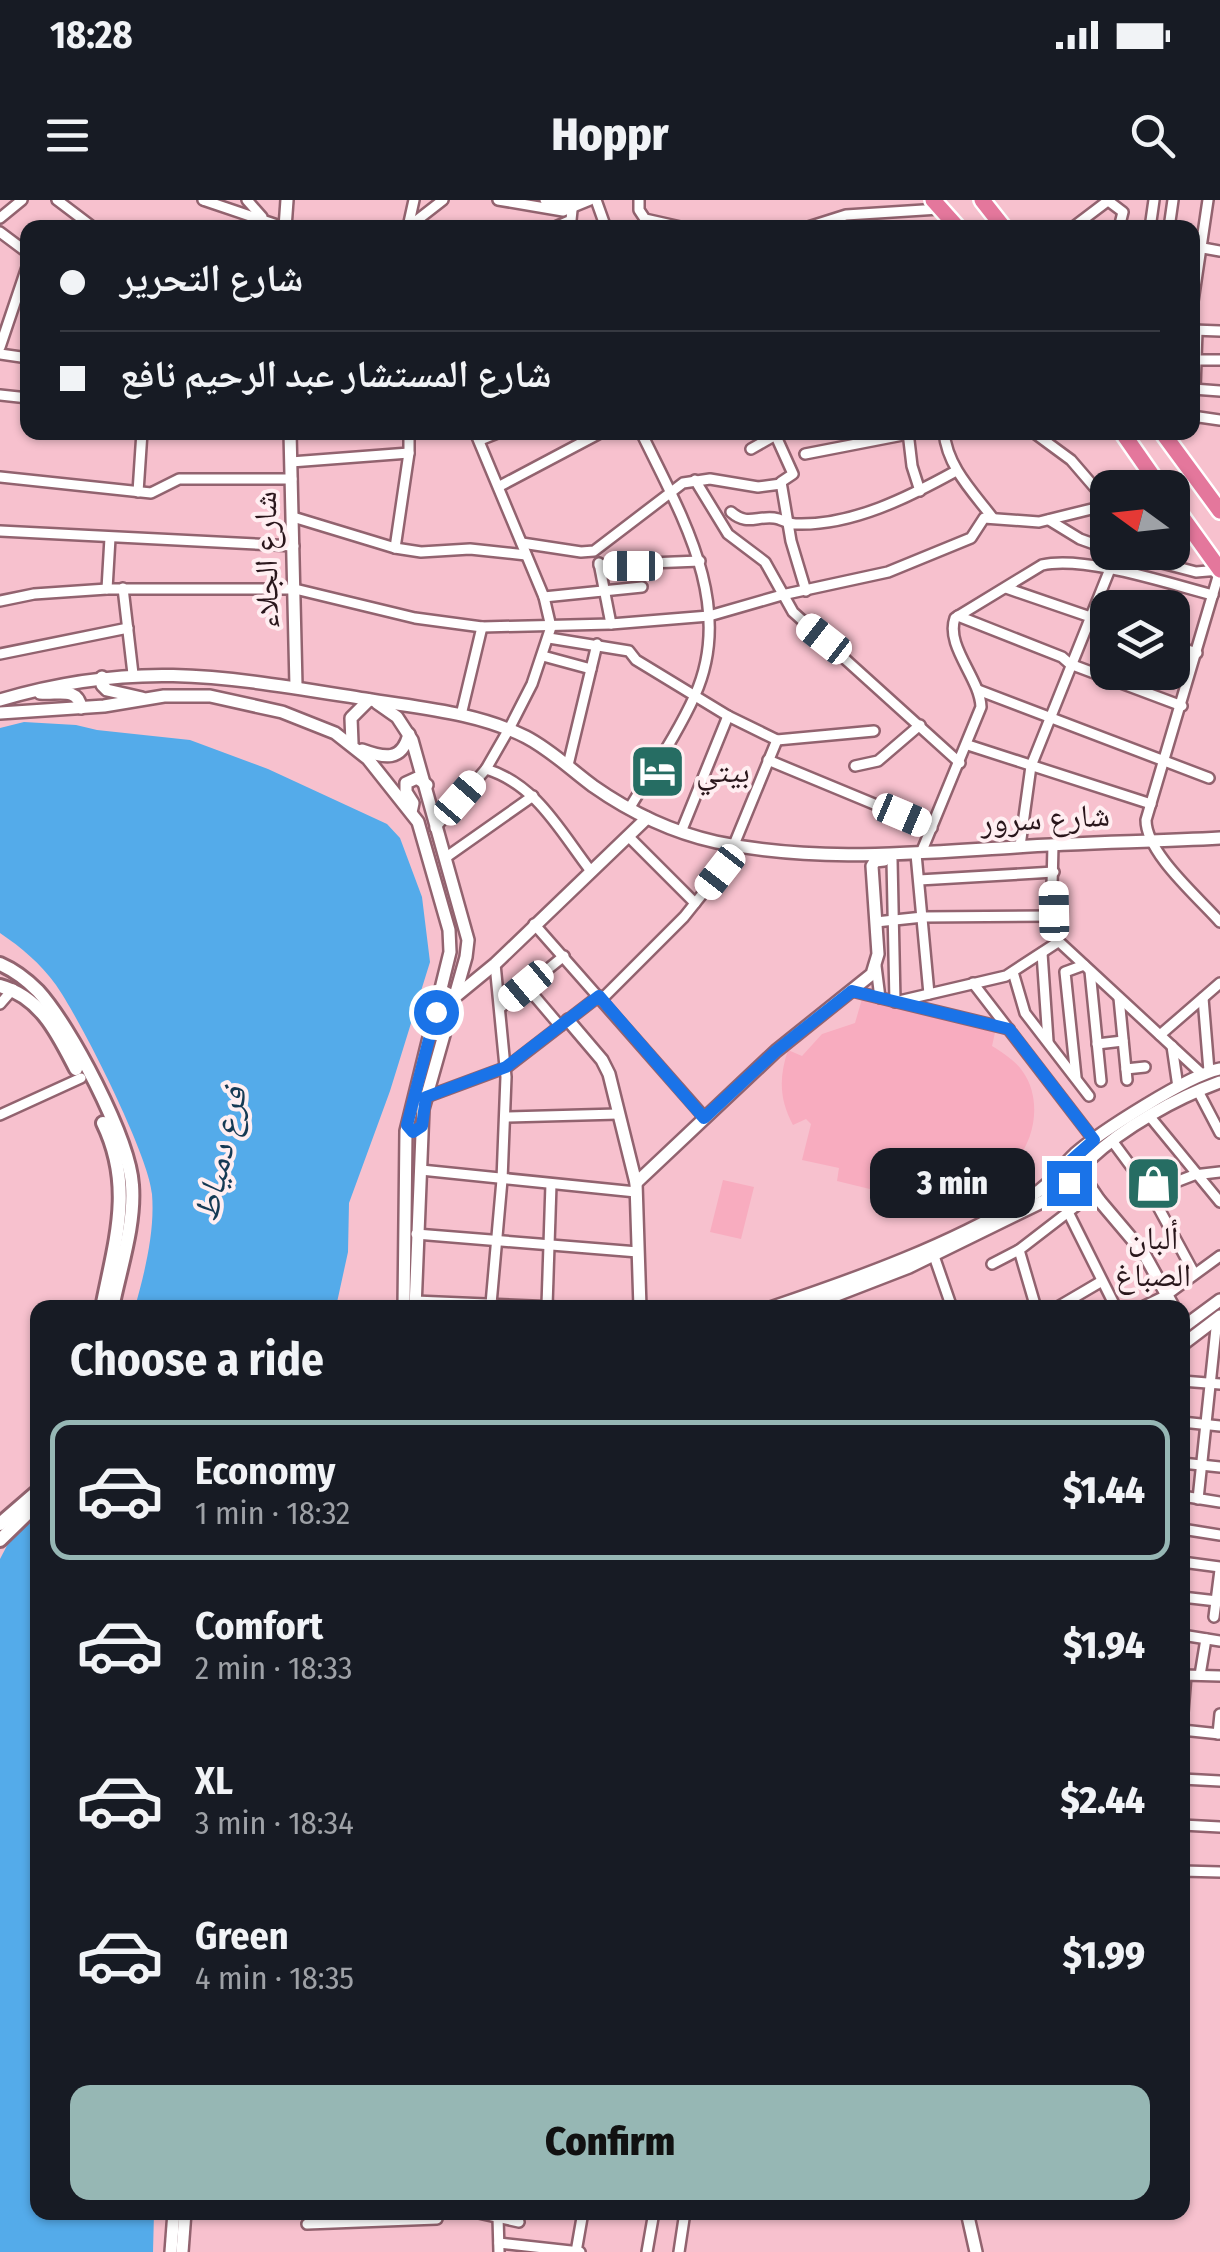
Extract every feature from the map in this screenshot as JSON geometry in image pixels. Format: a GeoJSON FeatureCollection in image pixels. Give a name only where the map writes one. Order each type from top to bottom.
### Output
{"type":"FeatureCollection","features":[{"type":"Feature","properties":{"kind":"highway"},"geometry":{"type":"LineString","coordinates":[[1128,440],[1147,470]]}},
{"type":"Feature","properties":{"kind":"highway"},"geometry":{"type":"LineString","coordinates":[[1139,456],[1147,440]]}},
{"type":"Feature","properties":{"kind":"highway"},"geometry":{"type":"LineString","coordinates":[[1168,440],[1218,501]]}},
{"type":"Feature","properties":{"kind":"highway"},"geometry":{"type":"LineString","coordinates":[[1190,528],[1220,570]]}},
{"type":"Feature","properties":{"kind":"main road"},"geometry":{"type":"LineString","coordinates":[[0,964],[20,975],[39,993],[66,1032],[127,1156],[132,1214],[114,1300]]}},
{"type":"Feature","properties":{"kind":"main road"},"geometry":{"type":"LineString","coordinates":[[6,988],[20,975]]}},
{"type":"Feature","properties":{"kind":"main road"},"geometry":{"type":"LineString","coordinates":[[6,988],[30,998],[42,1012],[81,1078],[113,1147],[121,1209],[104,1300]]}},
{"type":"Feature","properties":{"kind":"main road"},"geometry":{"type":"LineString","coordinates":[[0,1524],[30,1498]]}},
{"type":"Feature","properties":{"kind":"main road"},"geometry":{"type":"LineString","coordinates":[[0,1540],[30,1511]]}},
{"type":"Feature","properties":{"kind":"street"},"geometry":{"type":"LineString","coordinates":[[0,218],[22,200]]}},
{"type":"Feature","properties":{"kind":"street"},"geometry":{"type":"LineString","coordinates":[[57,200],[83,220]]}},
{"type":"Feature","properties":{"kind":"street"},"geometry":{"type":"LineString","coordinates":[[202,200],[264,219]]}},
{"type":"Feature","properties":{"kind":"street"},"geometry":{"type":"LineString","coordinates":[[247,200],[264,219]]}},
{"type":"Feature","properties":{"kind":"street"},"geometry":{"type":"LineString","coordinates":[[417,220],[442,200]]}},
{"type":"Feature","properties":{"kind":"street"},"geometry":{"type":"LineString","coordinates":[[498,200],[541,210],[593,200]]}},
{"type":"Feature","properties":{"kind":"street"},"geometry":{"type":"LineString","coordinates":[[545,200],[573,203]]}},
{"type":"Feature","properties":{"kind":"street"},"geometry":{"type":"LineString","coordinates":[[639,200],[638,210],[649,220]]}},
{"type":"Feature","properties":{"kind":"street"},"geometry":{"type":"LineString","coordinates":[[1083,220],[1108,200],[1122,212],[1120,220]]}},
{"type":"Feature","properties":{"kind":"street"},"geometry":{"type":"LineString","coordinates":[[1200,234],[1208,200]]}},
{"type":"Feature","properties":{"kind":"street"},"geometry":{"type":"LineString","coordinates":[[828,220],[846,214],[938,204]]}},
{"type":"Feature","properties":{"kind":"street"},"geometry":{"type":"LineString","coordinates":[[1088,216],[1097,220]]}},
{"type":"Feature","properties":{"kind":"street"},"geometry":{"type":"LineString","coordinates":[[0,351],[20,286]]}},
{"type":"Feature","properties":{"kind":"street"},"geometry":{"type":"LineString","coordinates":[[0,301],[13,306]]}},
{"type":"Feature","properties":{"kind":"street"},"geometry":{"type":"LineString","coordinates":[[138,492],[141,440]]}},
{"type":"Feature","properties":{"kind":"street","name":"شارع الجلاء"},"geometry":{"type":"LineString","coordinates":[[292,440],[296,686]]}},
{"type":"Feature","properties":{"kind":"street"},"geometry":{"type":"LineString","coordinates":[[395,548],[410,440]]}},
{"type":"Feature","properties":{"kind":"street"},"geometry":{"type":"LineString","coordinates":[[435,828],[486,768],[509,730],[543,656],[551,626],[544,597],[480,440]]}},
{"type":"Feature","properties":{"kind":"street"},"geometry":{"type":"LineString","coordinates":[[500,486],[587,440]]}},
{"type":"Feature","properties":{"kind":"street"},"geometry":{"type":"LineString","coordinates":[[630,810],[695,696],[704,668],[709,616],[700,561],[646,440]]}},
{"type":"Feature","properties":{"kind":"street"},"geometry":{"type":"LineString","coordinates":[[752,449],[766,440]]}},
{"type":"Feature","properties":{"kind":"street"},"geometry":{"type":"LineString","coordinates":[[780,440],[793,474],[782,484],[806,591]]}},
{"type":"Feature","properties":{"kind":"street"},"geometry":{"type":"LineString","coordinates":[[806,454],[874,440]]}},
{"type":"Feature","properties":{"kind":"street"},"geometry":{"type":"LineString","coordinates":[[909,440],[920,491]]}},
{"type":"Feature","properties":{"kind":"street"},"geometry":{"type":"LineString","coordinates":[[946,440],[956,471],[992,518]]}},
{"type":"Feature","properties":{"kind":"street"},"geometry":{"type":"LineString","coordinates":[[1043,440],[1071,460],[1090,483]]}},
{"type":"Feature","properties":{"kind":"street"},"geometry":{"type":"LineString","coordinates":[[291,462],[410,453]]}},
{"type":"Feature","properties":{"kind":"street"},"geometry":{"type":"LineString","coordinates":[[731,512],[752,522],[772,518],[788,523],[826,522],[920,491],[956,471]]}},
{"type":"Feature","properties":{"kind":"street"},"geometry":{"type":"LineString","coordinates":[[0,476],[156,493],[179,480],[292,480]]}},
{"type":"Feature","properties":{"kind":"street"},"geometry":{"type":"LineString","coordinates":[[522,544],[594,551],[670,490],[695,480],[758,487],[782,484]]}},
{"type":"Feature","properties":{"kind":"street"},"geometry":{"type":"LineString","coordinates":[[695,480],[728,534],[765,562],[782,595],[807,626],[960,762]]}},
{"type":"Feature","properties":{"kind":"street"},"geometry":{"type":"LineString","coordinates":[[0,601],[34,594],[124,588],[295,589],[379,611],[482,628],[709,616],[904,567],[971,538],[979,521],[1049,520],[1090,509]]}},
{"type":"Feature","properties":{"kind":"street"},"geometry":{"type":"LineString","coordinates":[[293,518],[395,548],[421,552],[470,549],[526,555]]}},
{"type":"Feature","properties":{"kind":"street"},"geometry":{"type":"LineString","coordinates":[[1049,520],[1090,543]]}},
{"type":"Feature","properties":{"kind":"street"},"geometry":{"type":"LineString","coordinates":[[0,531],[294,546]]}},
{"type":"Feature","properties":{"kind":"street"},"geometry":{"type":"LineString","coordinates":[[107,589],[110,538]]}},
{"type":"Feature","properties":{"kind":"street"},"geometry":{"type":"LineString","coordinates":[[594,551],[611,624]]}},
{"type":"Feature","properties":{"kind":"street"},"geometry":{"type":"LineString","coordinates":[[599,566],[700,561]]}},
{"type":"Feature","properties":{"kind":"street"},"geometry":{"type":"LineString","coordinates":[[929,994],[914,854],[932,828],[981,708],[978,690],[952,627],[958,616],[1048,564],[1090,567]]}},
{"type":"Feature","properties":{"kind":"street"},"geometry":{"type":"LineString","coordinates":[[1114,570],[1213,595]]}},
{"type":"Feature","properties":{"kind":"street"},"geometry":{"type":"LineString","coordinates":[[1183,570],[1205,573],[1220,570],[1146,820],[1149,840],[1220,922]]}},
{"type":"Feature","properties":{"kind":"street"},"geometry":{"type":"LineString","coordinates":[[544,597],[642,587]]}},
{"type":"Feature","properties":{"kind":"street"},"geometry":{"type":"LineString","coordinates":[[124,588],[134,674]]}},
{"type":"Feature","properties":{"kind":"street"},"geometry":{"type":"LineString","coordinates":[[1006,588],[1090,617]]}},
{"type":"Feature","properties":{"kind":"street"},"geometry":{"type":"LineString","coordinates":[[958,616],[1182,706]]}},
{"type":"Feature","properties":{"kind":"street"},"geometry":{"type":"LineString","coordinates":[[1020,846],[1030,766],[1090,622]]}},
{"type":"Feature","properties":{"kind":"street"},"geometry":{"type":"LineString","coordinates":[[0,654],[128,628]]}},
{"type":"Feature","properties":{"kind":"street"},"geometry":{"type":"LineString","coordinates":[[461,716],[482,628]]}},
{"type":"Feature","properties":{"kind":"street"},"geometry":{"type":"LineString","coordinates":[[549,638],[629,651],[636,660],[728,716],[777,740],[874,730]]}},
{"type":"Feature","properties":{"kind":"street"},"geometry":{"type":"LineString","coordinates":[[568,765],[597,644]]}},
{"type":"Feature","properties":{"kind":"street"},"geometry":{"type":"LineString","coordinates":[[1190,651],[1198,654]]}},
{"type":"Feature","properties":{"kind":"street"},"geometry":{"type":"LineString","coordinates":[[543,656],[591,669]]}},
{"type":"Feature","properties":{"kind":"street","name":"شارع سرور"},"geometry":{"type":"LineString","coordinates":[[0,700],[102,677],[134,674],[233,678],[412,704],[509,730],[540,745],[630,810],[681,832],[808,854],[886,859],[1020,846],[1220,838]]}},
{"type":"Feature","properties":{"kind":"street"},"geometry":{"type":"LineString","coordinates":[[102,677],[102,685],[108,690],[143,698]]}},
{"type":"Feature","properties":{"kind":"street"},"geometry":{"type":"LineString","coordinates":[[978,690],[1209,778]]}},
{"type":"Feature","properties":{"kind":"street"},"geometry":{"type":"LineString","coordinates":[[33,691],[73,694],[79,698],[81,708]]}},
{"type":"Feature","properties":{"kind":"street"},"geometry":{"type":"LineString","coordinates":[[0,713],[81,708],[184,694],[234,699],[300,717],[355,746],[391,757],[404,748],[410,734]]}},
{"type":"Feature","properties":{"kind":"street"},"geometry":{"type":"LineString","coordinates":[[411,1300],[404,1156],[407,1125],[450,952],[449,930],[418,822],[355,746],[351,718],[368,700],[396,716],[410,734],[468,940],[426,1097],[411,1300]]}},
{"type":"Feature","properties":{"kind":"street"},"geometry":{"type":"LineString","coordinates":[[681,832],[728,716]]}},
{"type":"Feature","properties":{"kind":"street"},"geometry":{"type":"LineString","coordinates":[[855,766],[878,761],[920,724]]}},
{"type":"Feature","properties":{"kind":"street"},"geometry":{"type":"LineString","coordinates":[[426,1097],[506,1067],[601,998],[650,954],[720,872],[777,740]]}},
{"type":"Feature","properties":{"kind":"street"},"geometry":{"type":"LineString","coordinates":[[968,745],[1151,804]]}},
{"type":"Feature","properties":{"kind":"street"},"geometry":{"type":"LineString","coordinates":[[768,760],[932,828]]}},
{"type":"Feature","properties":{"kind":"street"},"geometry":{"type":"LineString","coordinates":[[486,768],[516,780],[533,796],[590,870]]}},
{"type":"Feature","properties":{"kind":"street"},"geometry":{"type":"LineString","coordinates":[[411,812],[413,802],[406,792],[406,783],[418,778],[427,786]]}},
{"type":"Feature","properties":{"kind":"street"},"geometry":{"type":"LineString","coordinates":[[445,858],[533,796]]}},
{"type":"Feature","properties":{"kind":"street"},"geometry":{"type":"LineString","coordinates":[[456,996],[495,964],[648,818]]}},
{"type":"Feature","properties":{"kind":"street"},"geometry":{"type":"LineString","coordinates":[[628,836],[695,903]]}},
{"type":"Feature","properties":{"kind":"street"},"geometry":{"type":"LineString","coordinates":[[1053,845],[1052,932],[1058,942],[1172,1046],[1202,1081]]}},
{"type":"Feature","properties":{"kind":"street"},"geometry":{"type":"LineString","coordinates":[[880,998],[872,866],[875,861],[886,859],[894,919],[895,1002]]}},
{"type":"Feature","properties":{"kind":"street"},"geometry":{"type":"LineString","coordinates":[[919,880],[1054,872]]}},
{"type":"Feature","properties":{"kind":"street"},"geometry":{"type":"LineString","coordinates":[[876,922],[923,916],[1054,916]]}},
{"type":"Feature","properties":{"kind":"street"},"geometry":{"type":"LineString","coordinates":[[534,924],[704,1118]]}},
{"type":"Feature","properties":{"kind":"street"},"geometry":{"type":"LineString","coordinates":[[895,1002],[996,980],[1058,942]]}},
{"type":"Feature","properties":{"kind":"street"},"geometry":{"type":"LineString","coordinates":[[1042,953],[1048,1044]]}},
{"type":"Feature","properties":{"kind":"street"},"geometry":{"type":"LineString","coordinates":[[500,1008],[564,956]]}},
{"type":"Feature","properties":{"kind":"street"},"geometry":{"type":"LineString","coordinates":[[491,1300],[506,1117],[506,1067],[495,964]]}},
{"type":"Feature","properties":{"kind":"street"},"geometry":{"type":"LineString","coordinates":[[421,1170],[551,1184],[636,1187],[776,1051],[868,978],[876,966]]}},
{"type":"Feature","properties":{"kind":"street"},"geometry":{"type":"LineString","coordinates":[[1076,1080],[1065,972],[1087,968]]}},
{"type":"Feature","properties":{"kind":"street"},"geometry":{"type":"LineString","coordinates":[[1087,968],[1101,1081]]}},
{"type":"Feature","properties":{"kind":"street"},"geometry":{"type":"LineString","coordinates":[[1013,972],[1019,1000],[1029,1018],[1088,1096]]}},
{"type":"Feature","properties":{"kind":"street"},"geometry":{"type":"LineString","coordinates":[[974,983],[1094,1140]]}},
{"type":"Feature","properties":{"kind":"street"},"geometry":{"type":"LineString","coordinates":[[1160,1035],[1220,983]]}},
{"type":"Feature","properties":{"kind":"street"},"geometry":{"type":"LineString","coordinates":[[526,986],[602,1060],[609,1074],[636,1187],[640,1300]]}},
{"type":"Feature","properties":{"kind":"street"},"geometry":{"type":"LineString","coordinates":[[0,1004],[6,988]]}},
{"type":"Feature","properties":{"kind":"street"},"geometry":{"type":"LineString","coordinates":[[852,991],[1010,1030],[1029,1018]]}},
{"type":"Feature","properties":{"kind":"street"},"geometry":{"type":"LineString","coordinates":[[1119,998],[1127,1074],[1145,1067]]}},
{"type":"Feature","properties":{"kind":"street"},"geometry":{"type":"LineString","coordinates":[[1203,998],[1202,1081],[1220,1133]]}},
{"type":"Feature","properties":{"kind":"street"},"geometry":{"type":"LineString","coordinates":[[1046,1002],[1068,999]]}},
{"type":"Feature","properties":{"kind":"street"},"geometry":{"type":"LineString","coordinates":[[1070,1020],[1095,1016]]}},
{"type":"Feature","properties":{"kind":"street"},"geometry":{"type":"LineString","coordinates":[[1072,1040],[1124,1041]]}},
{"type":"Feature","properties":{"kind":"street"},"geometry":{"type":"LineString","coordinates":[[1172,1046],[1202,1081]]}},
{"type":"Feature","properties":{"kind":"street"},"geometry":{"type":"LineString","coordinates":[[1050,1082],[1068,1068]]}},
{"type":"Feature","properties":{"kind":"street"},"geometry":{"type":"LineString","coordinates":[[0,1114],[81,1078]]}},
{"type":"Feature","properties":{"kind":"street"},"geometry":{"type":"LineString","coordinates":[[823,1300],[934,1256],[1058,1193],[1113,1142],[1202,1081]]}},
{"type":"Feature","properties":{"kind":"street"},"geometry":{"type":"LineString","coordinates":[[791,1300],[920,1251],[1006,1211],[1043,1189],[1069,1159],[1094,1140],[1202,1081]]}},
{"type":"Feature","properties":{"kind":"street"},"geometry":{"type":"LineString","coordinates":[[506,1117],[618,1114]]}},
{"type":"Feature","properties":{"kind":"street"},"geometry":{"type":"LineString","coordinates":[[1150,1118],[1220,1202]]}},
{"type":"Feature","properties":{"kind":"street"},"geometry":{"type":"LineString","coordinates":[[407,1125],[413,1132],[422,1126]]}},
{"type":"Feature","properties":{"kind":"street"},"geometry":{"type":"LineString","coordinates":[[1113,1142],[1150,1192],[1194,1274]]}},
{"type":"Feature","properties":{"kind":"street"},"geometry":{"type":"LineString","coordinates":[[404,1156],[411,1151],[420,1156]]}},
{"type":"Feature","properties":{"kind":"street"},"geometry":{"type":"LineString","coordinates":[[1069,1159],[1080,1170],[1094,1198],[1142,1252],[1164,1300]]}},
{"type":"Feature","properties":{"kind":"street"},"geometry":{"type":"LineString","coordinates":[[1059,1171],[1069,1183],[1094,1198]]}},
{"type":"Feature","properties":{"kind":"street"},"geometry":{"type":"LineString","coordinates":[[1150,1192],[1198,1174],[1220,1172]]}},
{"type":"Feature","properties":{"kind":"street"},"geometry":{"type":"LineString","coordinates":[[546,1300],[551,1184]]}},
{"type":"Feature","properties":{"kind":"street"},"geometry":{"type":"LineString","coordinates":[[992,1264],[1094,1198]]}},
{"type":"Feature","properties":{"kind":"street"},"geometry":{"type":"LineString","coordinates":[[1068,1214],[1112,1300]]}},
{"type":"Feature","properties":{"kind":"street"},"geometry":{"type":"LineString","coordinates":[[416,1234],[638,1252]]}},
{"type":"Feature","properties":{"kind":"street"},"geometry":{"type":"LineString","coordinates":[[1019,1250],[1034,1300]]}},
{"type":"Feature","properties":{"kind":"street"},"geometry":{"type":"LineString","coordinates":[[934,1256],[949,1300]]}},
{"type":"Feature","properties":{"kind":"street"},"geometry":{"type":"LineString","coordinates":[[1167,1300],[1220,1256]]}},
{"type":"Feature","properties":{"kind":"street"},"geometry":{"type":"LineString","coordinates":[[1069,1300],[1102,1280]]}},
{"type":"Feature","properties":{"kind":"street"},"geometry":{"type":"LineString","coordinates":[[1190,1320],[1220,1300]]}},
{"type":"Feature","properties":{"kind":"street"},"geometry":{"type":"LineString","coordinates":[[1190,1339],[1219,1318]]}},
{"type":"Feature","properties":{"kind":"street"},"geometry":{"type":"LineString","coordinates":[[1198,1499],[1215,1384],[1219,1318]]}},
{"type":"Feature","properties":{"kind":"street"},"geometry":{"type":"LineString","coordinates":[[1190,1381],[1215,1384]]}},
{"type":"Feature","properties":{"kind":"street"},"geometry":{"type":"LineString","coordinates":[[1190,1423],[1220,1426]]}},
{"type":"Feature","properties":{"kind":"street"},"geometry":{"type":"LineString","coordinates":[[1190,1464],[1220,1467]]}},
{"type":"Feature","properties":{"kind":"street"},"geometry":{"type":"LineString","coordinates":[[1190,1498],[1220,1502]]}},
{"type":"Feature","properties":{"kind":"street"},"geometry":{"type":"LineString","coordinates":[[1190,1530],[1220,1535]]}},
{"type":"Feature","properties":{"kind":"street"},"geometry":{"type":"LineString","coordinates":[[1190,1563],[1220,1569],[1214,1617]]}},
{"type":"Feature","properties":{"kind":"street"},"geometry":{"type":"LineString","coordinates":[[1190,1598],[1218,1601]]}},
{"type":"Feature","properties":{"kind":"street"},"geometry":{"type":"LineString","coordinates":[[1190,1636],[1220,1640]]}},
{"type":"Feature","properties":{"kind":"street"},"geometry":{"type":"LineString","coordinates":[[1200,1675],[1206,1639]]}},
{"type":"Feature","properties":{"kind":"street"},"geometry":{"type":"LineString","coordinates":[[1190,1675],[1220,1676]]}},
{"type":"Feature","properties":{"kind":"street"},"geometry":{"type":"LineString","coordinates":[[1190,1729],[1219,1734],[1220,1714]]}},
{"type":"Feature","properties":{"kind":"street"},"geometry":{"type":"LineString","coordinates":[[1190,1778],[1220,1780]]}},
{"type":"Feature","properties":{"kind":"street"},"geometry":{"type":"LineString","coordinates":[[1190,1826],[1220,1826]]}},
{"type":"Feature","properties":{"kind":"street"},"geometry":{"type":"LineString","coordinates":[[1190,1871],[1220,1872]]}},
{"type":"Feature","properties":{"kind":"street"},"geometry":{"type":"LineString","coordinates":[[171,2252],[173,2220]]}},
{"type":"Feature","properties":{"kind":"street"},"geometry":{"type":"LineString","coordinates":[[182,2252],[184,2220]]}},
{"type":"Feature","properties":{"kind":"street"},"geometry":{"type":"LineString","coordinates":[[307,2224],[320,2220]]}},
{"type":"Feature","properties":{"kind":"street"},"geometry":{"type":"LineString","coordinates":[[498,2220],[499,2247],[578,2252],[583,2220]]}},
{"type":"Feature","properties":{"kind":"street"},"geometry":{"type":"LineString","coordinates":[[649,2252],[653,2220]]}},
{"type":"Feature","properties":{"kind":"street"},"geometry":{"type":"LineString","coordinates":[[678,2252],[684,2220]]}},
{"type":"Feature","properties":{"kind":"street"},"geometry":{"type":"LineString","coordinates":[[968,2220],[976,2252]]}},
{"type":"Feature","properties":{"kind":"shaded area"},"geometry":{"type":"Polygon","coordinates":[[[862,999],[996,1028],[992,1046],[1017,1064],[1029,1083],[1034,1109],[1025,1147],[1004,1170],[963,1180],[956,1210],[837,1181],[839,1168],[802,1160],[811,1124],[806,1119],[793,1125],[785,1106],[782,1079],[788,1050],[802,1056],[822,1034],[855,1023],[862,999]]]}},
{"type":"Feature","properties":{"kind":"shaded area"},"geometry":{"type":"Polygon","coordinates":[[[723,1180],[754,1187],[741,1239],[710,1232],[723,1180]]]}},
{"type":"Feature","properties":{"kind":"water","name":"فرع دمياط"},"geometry":{"type":"Polygon","coordinates":[[[24,722],[76,725],[190,740],[268,769],[387,824],[400,838],[422,897],[430,962],[390,1091],[349,1203],[348,1252],[338,1300],[137,1300],[153,1208],[139,1150],[67,1002],[44,970],[0,933],[0,728],[24,722]]]}},
{"type":"Feature","properties":{"kind":"water"},"geometry":{"type":"Polygon","coordinates":[[[30,1521],[30,2220],[154,2220],[153,2252],[0,2252],[0,1559],[11,1538],[30,1521]]]}},
{"type":"Feature","properties":{"kind":"place","name":"بيتي"},"geometry":{"type":"Point","coordinates":[657,771]}},
{"type":"Feature","properties":{"kind":"place","name":"ألبان الصباغ"},"geometry":{"type":"Point","coordinates":[1153,1184]}},
{"type":"Feature","properties":{"kind":"route"},"geometry":{"type":"LineString","coordinates":[[436,1012],[407,1125],[413,1132],[422,1126],[426,1097],[506,1067],[599,996],[704,1118],[776,1051],[852,991],[1009,1029],[1094,1140],[1059,1171],[1069,1183]]}}]}
